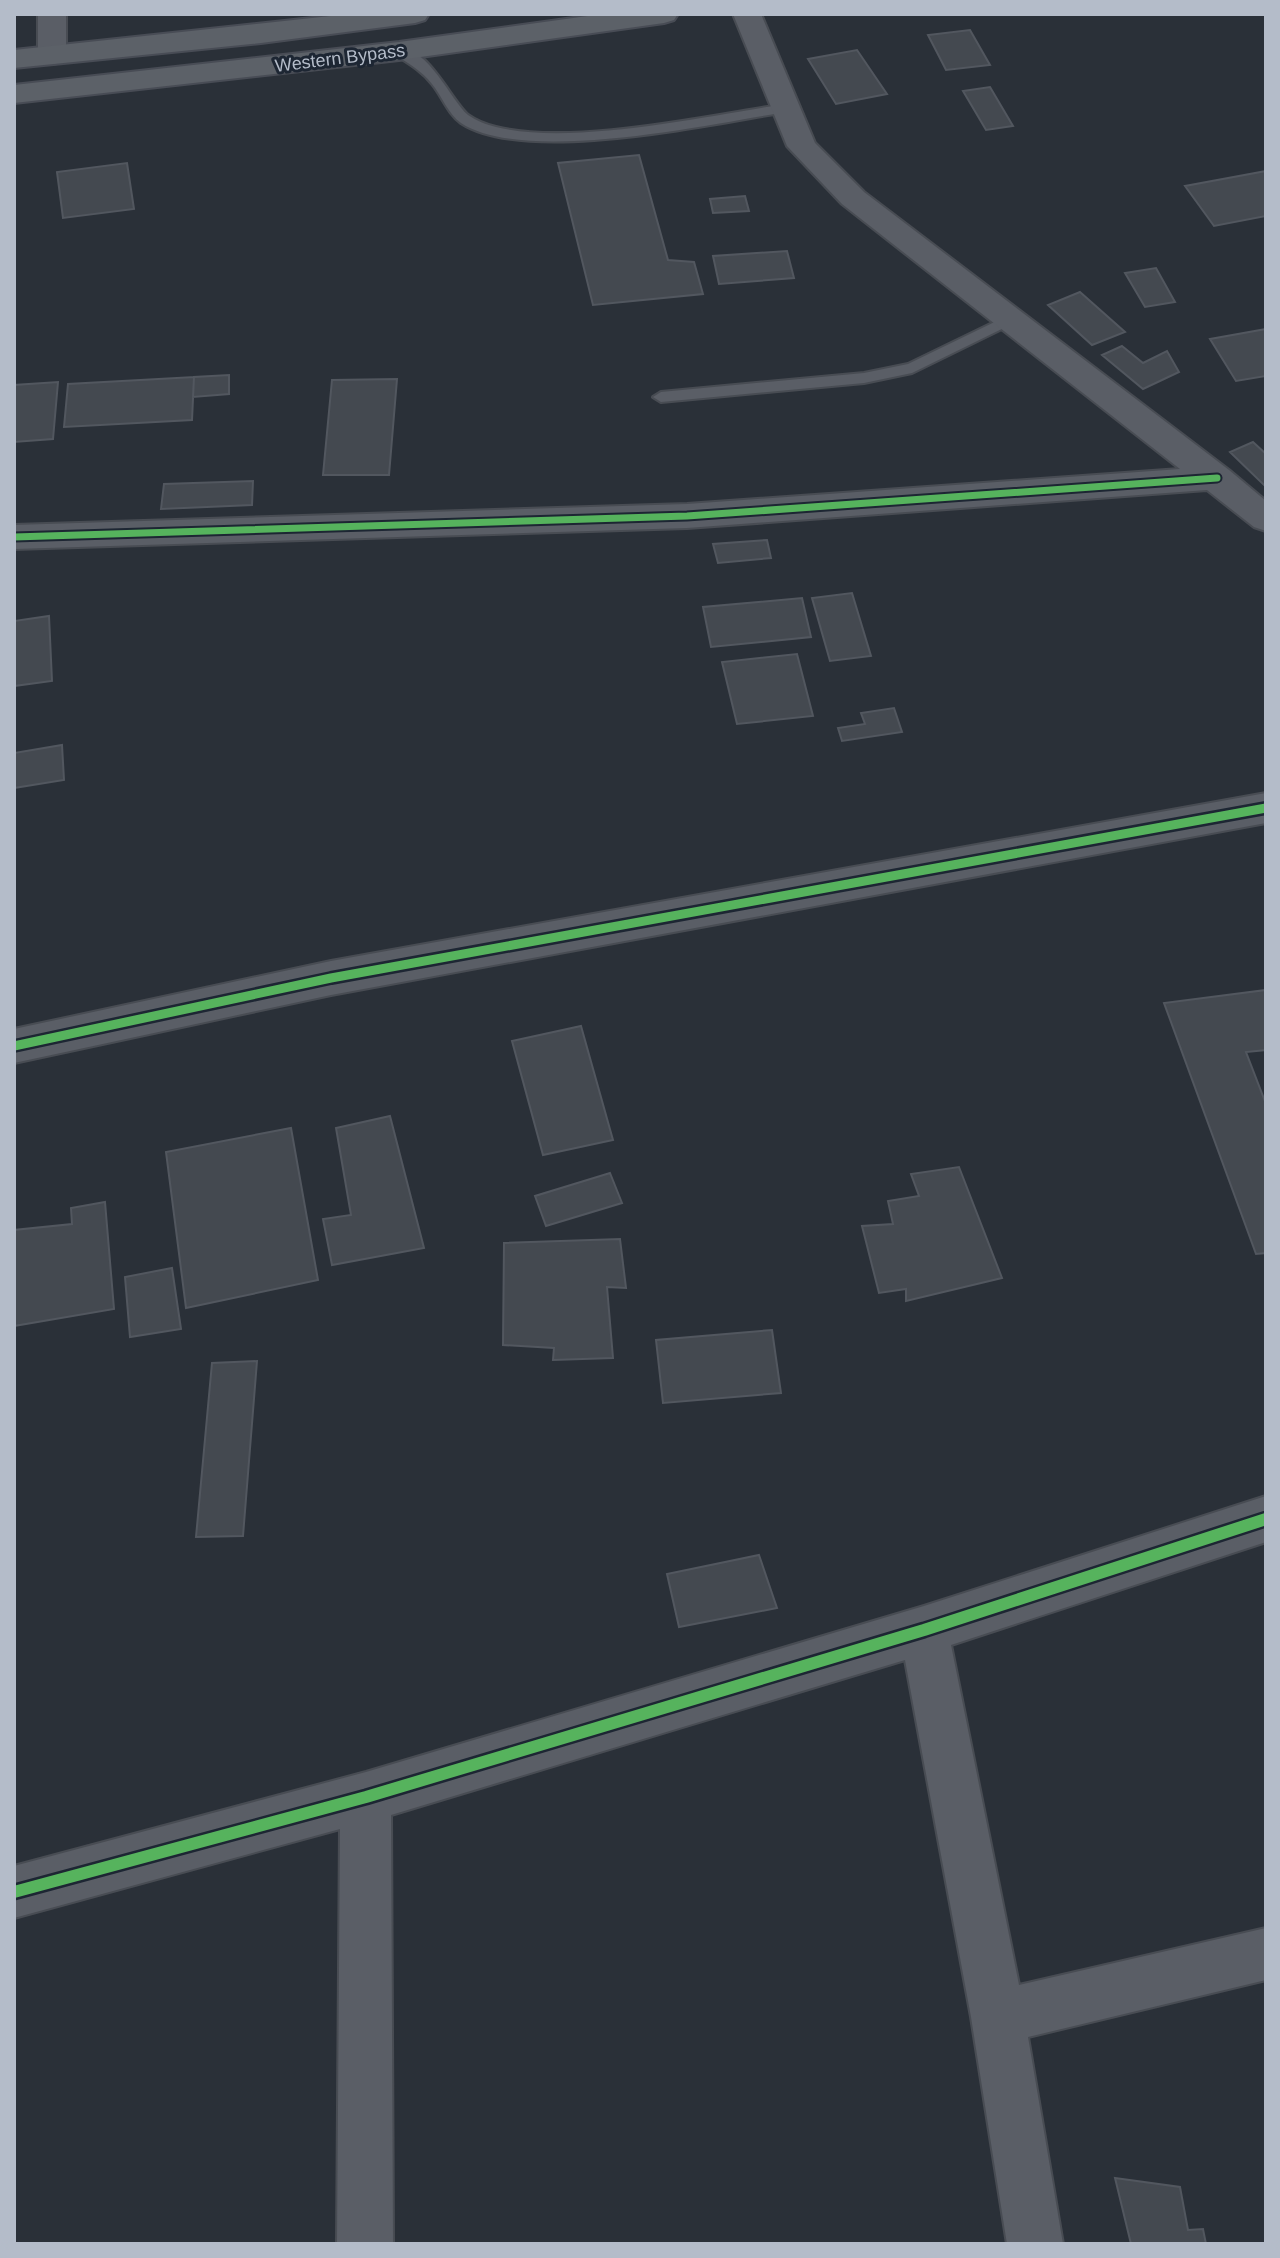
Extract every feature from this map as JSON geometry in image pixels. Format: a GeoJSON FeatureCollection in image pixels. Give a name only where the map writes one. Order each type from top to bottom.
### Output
{"type":"FeatureCollection","features":[{"type":"Feature","properties":{"kind":"main road","name":"Western Bypass"},"geometry":{"type":"LineString","coordinates":[[14,59],[415,14]]}},
{"type":"Feature","properties":{"kind":"main road","name":"Western Bypass"},"geometry":{"type":"LineString","coordinates":[[14,94],[399,51],[664,14]]}},
{"type":"Feature","properties":{"kind":"street"},"geometry":{"type":"LineString","coordinates":[[52,14],[52,56]]}},
{"type":"Feature","properties":{"kind":"street"},"geometry":{"type":"LineString","coordinates":[[747,14],[802,146],[853,198],[1266,519]]}},
{"type":"Feature","properties":{"kind":"street"},"geometry":{"type":"LineString","coordinates":[[14,537],[687,516],[1217,478]]}},
{"type":"Feature","properties":{"kind":"street"},"geometry":{"type":"LineString","coordinates":[[14,1046],[331,978],[1266,808]]}},
{"type":"Feature","properties":{"kind":"street"},"geometry":{"type":"LineString","coordinates":[[14,1892],[366,1797],[924,1630],[1266,1519]]}},
{"type":"Feature","properties":{"kind":"street"},"geometry":{"type":"LineString","coordinates":[[924,1630],[998,2017],[1035,2244]]}},
{"type":"Feature","properties":{"kind":"street"},"geometry":{"type":"LineString","coordinates":[[365,2244],[366,1797]]}},
{"type":"Feature","properties":{"kind":"street"},"geometry":{"type":"LineString","coordinates":[[998,2017],[1266,1954]]}},
{"type":"Feature","properties":{"kind":"lane"},"geometry":{"type":"LineString","coordinates":[[399,51],[428,71],[466,120],[492,133],[531,137],[622,131],[786,108]]}},
{"type":"Feature","properties":{"kind":"lane"},"geometry":{"type":"LineString","coordinates":[[661,397],[864,378],[912,368],[1011,319]]}},
{"type":"Feature","properties":{"kind":"building"},"geometry":{"type":"Polygon","coordinates":[[[970,30],[990,65],[946,70],[928,35],[970,30]]]}},
{"type":"Feature","properties":{"kind":"building"},"geometry":{"type":"Polygon","coordinates":[[[857,50],[887,94],[836,104],[808,59],[857,50]]]}},
{"type":"Feature","properties":{"kind":"building"},"geometry":{"type":"Polygon","coordinates":[[[990,87],[1013,126],[986,130],[963,91],[990,87]]]}},
{"type":"Feature","properties":{"kind":"building"},"geometry":{"type":"Polygon","coordinates":[[[639,155],[668,260],[694,262],[703,294],[593,305],[558,163],[639,155]]]}},
{"type":"Feature","properties":{"kind":"building"},"geometry":{"type":"Polygon","coordinates":[[[127,163],[134,209],[63,218],[57,172],[127,163]]]}},
{"type":"Feature","properties":{"kind":"building"},"geometry":{"type":"Polygon","coordinates":[[[1266,171],[1266,216],[1214,226],[1185,186],[1266,171]]]}},
{"type":"Feature","properties":{"kind":"building"},"geometry":{"type":"Polygon","coordinates":[[[745,196],[749,211],[713,213],[710,199],[745,196]]]}},
{"type":"Feature","properties":{"kind":"building"},"geometry":{"type":"Polygon","coordinates":[[[787,251],[794,278],[719,284],[713,256],[787,251]]]}},
{"type":"Feature","properties":{"kind":"building"},"geometry":{"type":"Polygon","coordinates":[[[1156,268],[1175,302],[1145,307],[1125,273],[1156,268]]]}},
{"type":"Feature","properties":{"kind":"building"},"geometry":{"type":"Polygon","coordinates":[[[1080,292],[1125,332],[1092,345],[1048,305],[1080,292]]]}},
{"type":"Feature","properties":{"kind":"building"},"geometry":{"type":"Polygon","coordinates":[[[1266,329],[1266,376],[1236,381],[1210,339],[1266,329]]]}},
{"type":"Feature","properties":{"kind":"building"},"geometry":{"type":"Polygon","coordinates":[[[1122,346],[1143,363],[1167,351],[1179,372],[1143,389],[1102,355],[1122,346]]]}},
{"type":"Feature","properties":{"kind":"building"},"geometry":{"type":"Polygon","coordinates":[[[229,375],[229,394],[193,397],[194,377],[229,375]]]}},
{"type":"Feature","properties":{"kind":"building"},"geometry":{"type":"Polygon","coordinates":[[[194,377],[192,420],[64,427],[68,384],[194,377]]]}},
{"type":"Feature","properties":{"kind":"building"},"geometry":{"type":"Polygon","coordinates":[[[397,379],[389,475],[323,475],[332,380],[397,379]]]}},
{"type":"Feature","properties":{"kind":"building"},"geometry":{"type":"Polygon","coordinates":[[[58,382],[53,439],[14,442],[14,385],[58,382]]]}},
{"type":"Feature","properties":{"kind":"building"},"geometry":{"type":"Polygon","coordinates":[[[1253,442],[1266,454],[1266,487],[1230,452],[1253,442]]]}},
{"type":"Feature","properties":{"kind":"building"},"geometry":{"type":"Polygon","coordinates":[[[253,481],[252,505],[161,509],[164,484],[253,481]]]}},
{"type":"Feature","properties":{"kind":"building"},"geometry":{"type":"Polygon","coordinates":[[[767,540],[771,558],[718,563],[713,544],[767,540]]]}},
{"type":"Feature","properties":{"kind":"building"},"geometry":{"type":"Polygon","coordinates":[[[852,593],[871,656],[830,661],[812,598],[852,593]]]}},
{"type":"Feature","properties":{"kind":"building"},"geometry":{"type":"Polygon","coordinates":[[[802,598],[811,637],[711,647],[703,607],[802,598]]]}},
{"type":"Feature","properties":{"kind":"building"},"geometry":{"type":"Polygon","coordinates":[[[49,616],[52,681],[14,686],[14,621],[49,616]]]}},
{"type":"Feature","properties":{"kind":"building"},"geometry":{"type":"Polygon","coordinates":[[[797,654],[813,716],[737,724],[722,662],[797,654]]]}},
{"type":"Feature","properties":{"kind":"building"},"geometry":{"type":"Polygon","coordinates":[[[894,708],[902,732],[842,741],[838,728],[865,724],[861,713],[894,708]]]}},
{"type":"Feature","properties":{"kind":"building"},"geometry":{"type":"Polygon","coordinates":[[[62,745],[64,780],[14,788],[14,753],[62,745]]]}},
{"type":"Feature","properties":{"kind":"building"},"geometry":{"type":"Polygon","coordinates":[[[1266,990],[1266,1050],[1246,1052],[1266,1104],[1266,1253],[1256,1254],[1164,1003],[1266,990]]]}},
{"type":"Feature","properties":{"kind":"building"},"geometry":{"type":"Polygon","coordinates":[[[581,1026],[613,1140],[543,1155],[512,1041],[581,1026]]]}},
{"type":"Feature","properties":{"kind":"building"},"geometry":{"type":"Polygon","coordinates":[[[390,1116],[424,1248],[332,1265],[323,1219],[351,1215],[336,1128],[390,1116]]]}},
{"type":"Feature","properties":{"kind":"building"},"geometry":{"type":"Polygon","coordinates":[[[291,1128],[318,1280],[186,1308],[166,1152],[291,1128]]]}},
{"type":"Feature","properties":{"kind":"building"},"geometry":{"type":"Polygon","coordinates":[[[959,1167],[1002,1278],[906,1301],[906,1289],[879,1293],[862,1226],[893,1224],[888,1201],[919,1196],[911,1174],[959,1167]]]}},
{"type":"Feature","properties":{"kind":"building"},"geometry":{"type":"Polygon","coordinates":[[[610,1173],[622,1203],[546,1226],[535,1196],[610,1173]]]}},
{"type":"Feature","properties":{"kind":"building"},"geometry":{"type":"Polygon","coordinates":[[[105,1202],[114,1309],[14,1326],[14,1230],[72,1224],[71,1208],[105,1202]]]}},
{"type":"Feature","properties":{"kind":"building"},"geometry":{"type":"Polygon","coordinates":[[[620,1239],[626,1288],[607,1287],[613,1358],[553,1360],[554,1348],[503,1345],[504,1243],[620,1239]]]}},
{"type":"Feature","properties":{"kind":"building"},"geometry":{"type":"Polygon","coordinates":[[[172,1268],[181,1329],[130,1337],[125,1277],[172,1268]]]}},
{"type":"Feature","properties":{"kind":"building"},"geometry":{"type":"Polygon","coordinates":[[[772,1330],[781,1393],[663,1403],[656,1340],[772,1330]]]}},
{"type":"Feature","properties":{"kind":"building"},"geometry":{"type":"Polygon","coordinates":[[[257,1361],[243,1536],[196,1537],[212,1363],[257,1361]]]}},
{"type":"Feature","properties":{"kind":"building"},"geometry":{"type":"Polygon","coordinates":[[[759,1555],[777,1608],[679,1627],[667,1574],[759,1555]]]}},
{"type":"Feature","properties":{"kind":"building"},"geometry":{"type":"Polygon","coordinates":[[[1115,2178],[1180,2187],[1188,2230],[1203,2229],[1206,2244],[1131,2244],[1115,2178]]]}},
{"type":"Feature","properties":{"kind":"cycle path"},"geometry":{"type":"LineString","coordinates":[[14,537],[687,516],[1217,478]]}},
{"type":"Feature","properties":{"kind":"cycle path"},"geometry":{"type":"LineString","coordinates":[[14,1046],[331,978],[1266,808]]}},
{"type":"Feature","properties":{"kind":"cycle path"},"geometry":{"type":"LineString","coordinates":[[14,1892],[366,1797],[924,1630],[1266,1519]]}}]}
